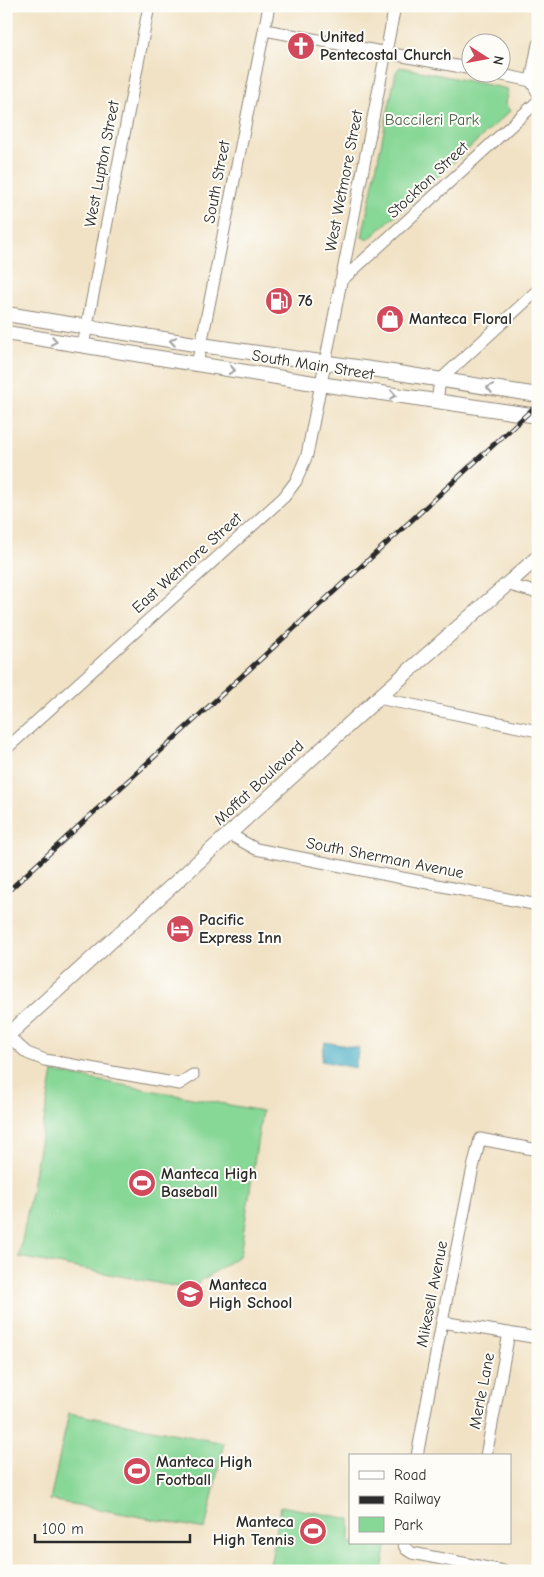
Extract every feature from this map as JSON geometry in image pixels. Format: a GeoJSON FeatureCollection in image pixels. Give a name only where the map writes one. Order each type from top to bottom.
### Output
{"type":"FeatureCollection","features":[{"type":"Feature","properties":{"kind":"main road","name":"South Main Street"},"geometry":{"type":"LineString","coordinates":[[6,314],[538,395]]}},
{"type":"Feature","properties":{"kind":"main road","name":"South Main Street"},"geometry":{"type":"LineString","coordinates":[[6,333],[197,365],[538,416]]}},
{"type":"Feature","properties":{"kind":"main road","name":"Moffat Boulevard"},"geometry":{"type":"LineString","coordinates":[[7,1036],[378,698],[538,556]]}},
{"type":"Feature","properties":{"kind":"street","name":"West Lupton Street"},"geometry":{"type":"LineString","coordinates":[[86,327],[149,6]]}},
{"type":"Feature","properties":{"kind":"street","name":"South Street"},"geometry":{"type":"LineString","coordinates":[[197,365],[269,6]]}},
{"type":"Feature","properties":{"kind":"street","name":"West Wetmore Street"},"geometry":{"type":"LineString","coordinates":[[324,362],[395,6]]}},
{"type":"Feature","properties":{"kind":"street"},"geometry":{"type":"LineString","coordinates":[[265,30],[462,67]]}},
{"type":"Feature","properties":{"kind":"street"},"geometry":{"type":"LineString","coordinates":[[538,44],[531,81],[538,93]]}},
{"type":"Feature","properties":{"kind":"street"},"geometry":{"type":"LineString","coordinates":[[512,77],[531,81]]}},
{"type":"Feature","properties":{"kind":"street","name":"Stockton Street"},"geometry":{"type":"LineString","coordinates":[[340,282],[538,101]]}},
{"type":"Feature","properties":{"kind":"street"},"geometry":{"type":"LineString","coordinates":[[437,402],[440,380],[538,290]]}},
{"type":"Feature","properties":{"kind":"street"},"geometry":{"type":"LineString","coordinates":[[83,346],[86,327]]}},
{"type":"Feature","properties":{"kind":"street","name":"East Wetmore Street"},"geometry":{"type":"LineString","coordinates":[[6,749],[284,497],[296,480],[307,455],[324,362]]}},
{"type":"Feature","properties":{"kind":"street"},"geometry":{"type":"LineString","coordinates":[[506,584],[538,593]]}},
{"type":"Feature","properties":{"kind":"street"},"geometry":{"type":"LineString","coordinates":[[378,698],[538,731]]}},
{"type":"Feature","properties":{"kind":"street","name":"South Sherman Avenue"},"geometry":{"type":"LineString","coordinates":[[229,834],[256,849],[538,905]]}},
{"type":"Feature","properties":{"kind":"street"},"geometry":{"type":"LineString","coordinates":[[7,1036],[27,1053],[45,1060],[179,1084],[193,1075]]}},
{"type":"Feature","properties":{"kind":"street","name":"Mikesell Avenue"},"geometry":{"type":"LineString","coordinates":[[417,1454],[442,1322],[480,1138],[538,1150]]}},
{"type":"Feature","properties":{"kind":"street"},"geometry":{"type":"LineString","coordinates":[[442,1322],[538,1338]]}},
{"type":"Feature","properties":{"kind":"street","name":"Merle Lane"},"geometry":{"type":"LineString","coordinates":[[486,1454],[509,1333]]}},
{"type":"Feature","properties":{"kind":"street"},"geometry":{"type":"LineString","coordinates":[[404,1544],[406,1549],[412,1553],[503,1571]]}},
{"type":"Feature","properties":{"kind":"green space","name":"Baccileri Park"},"geometry":{"type":"Polygon","coordinates":[[[400,67],[462,80],[462,82],[474,82],[508,89],[505,104],[510,111],[368,240],[362,237],[396,72],[400,67]]]}},
{"type":"Feature","properties":{"kind":"green space","name":"Manteca High Baseball"},"geometry":{"type":"Polygon","coordinates":[[[53,1072],[262,1111],[240,1255],[189,1289],[19,1257],[53,1072]]]}},
{"type":"Feature","properties":{"kind":"green space","name":"Manteca High Football"},"geometry":{"type":"Polygon","coordinates":[[[69,1413],[224,1443],[205,1529],[50,1500],[69,1413]]]}},
{"type":"Feature","properties":{"kind":"green space","name":"Manteca High Tennis"},"geometry":{"type":"Polygon","coordinates":[[[281,1506],[349,1519],[349,1544],[387,1544],[382,1571],[269,1571],[281,1506]]]}},
{"type":"Feature","properties":{"kind":"water"},"geometry":{"type":"Polygon","coordinates":[[[325,1042],[359,1048],[355,1068],[321,1061],[325,1042]]]}},
{"type":"Feature","properties":{"kind":"railway"},"geometry":{"type":"LineString","coordinates":[[6,893],[538,404]]}},
{"type":"Feature","properties":{"kind":"place","name":"United Pentecostal Church"},"geometry":{"type":"Point","coordinates":[301,46]}},
{"type":"Feature","properties":{"kind":"place","name":"76"},"geometry":{"type":"Point","coordinates":[279,301]}},
{"type":"Feature","properties":{"kind":"place","name":"Manteca Floral"},"geometry":{"type":"Point","coordinates":[390,319]}},
{"type":"Feature","properties":{"kind":"place","name":"Pacific Express Inn"},"geometry":{"type":"Point","coordinates":[180,929]}},
{"type":"Feature","properties":{"kind":"place","name":"Manteca High Baseball"},"geometry":{"type":"Point","coordinates":[142,1183]}},
{"type":"Feature","properties":{"kind":"place","name":"Manteca High School"},"geometry":{"type":"Point","coordinates":[190,1294]}},
{"type":"Feature","properties":{"kind":"place","name":"Manteca High Football"},"geometry":{"type":"Point","coordinates":[137,1471]}},
{"type":"Feature","properties":{"kind":"place","name":"Manteca High Tennis"},"geometry":{"type":"Point","coordinates":[313,1531]}}]}
